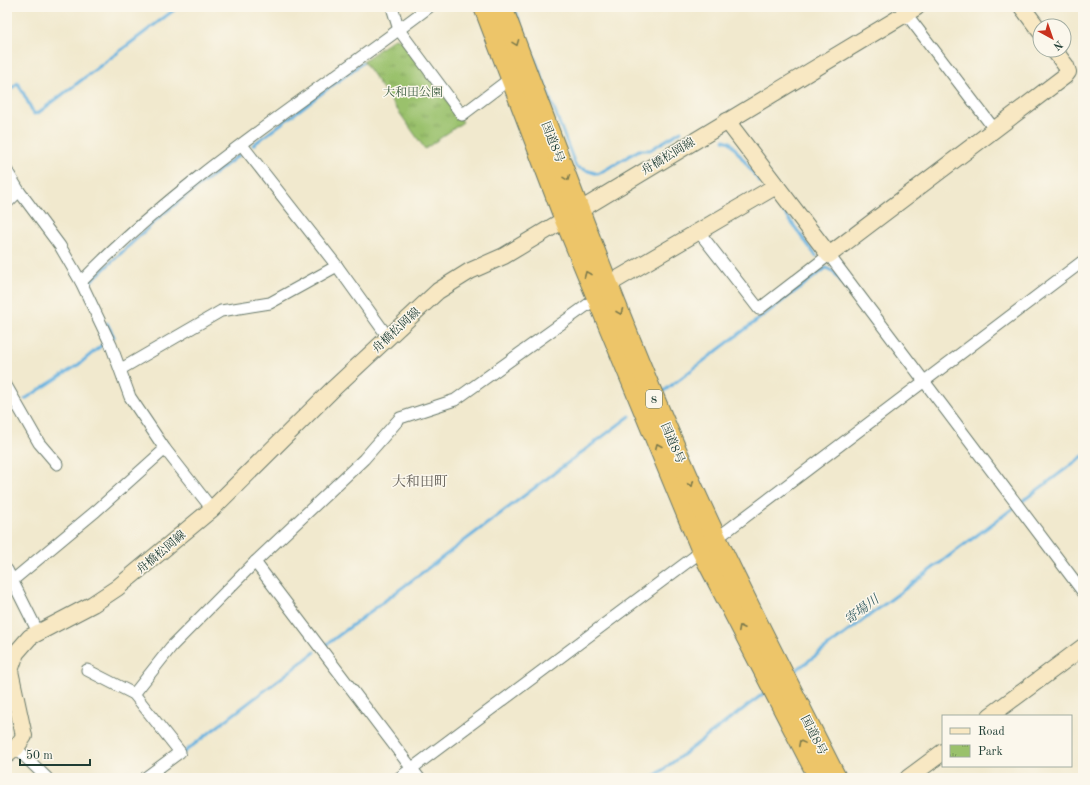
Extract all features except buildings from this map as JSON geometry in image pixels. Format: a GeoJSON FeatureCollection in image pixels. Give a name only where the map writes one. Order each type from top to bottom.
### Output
{"type":"FeatureCollection","features":[{"type":"Feature","properties":{"kind":"highway","name":"国道8号"},"geometry":{"type":"LineString","coordinates":[[484,7],[511,78],[572,215],[603,291],[654,399],[709,545],[819,778]]}},
{"type":"Feature","properties":{"kind":"highway","name":"国道8号"},"geometry":{"type":"LineString","coordinates":[[502,7],[572,215]]}},
{"type":"Feature","properties":{"kind":"highway","name":"国道8号"},"geometry":{"type":"LineString","coordinates":[[709,545],[836,778]]}},
{"type":"Feature","properties":{"kind":"main road"},"geometry":{"type":"LineString","coordinates":[[1022,7],[1032,21]]}},
{"type":"Feature","properties":{"kind":"main road","name":"舟橋松岡線"},"geometry":{"type":"LineString","coordinates":[[12,752],[24,736],[10,671],[16,653],[30,637],[93,604],[117,588],[212,509],[329,392],[438,291],[470,271],[504,256],[908,9]]}},
{"type":"Feature","properties":{"kind":"main road"},"geometry":{"type":"LineString","coordinates":[[727,121],[829,255],[1065,76],[1068,72],[1066,66],[1060,58]]}},
{"type":"Feature","properties":{"kind":"main road"},"geometry":{"type":"LineString","coordinates":[[603,291],[776,186]]}},
{"type":"Feature","properties":{"kind":"main road"},"geometry":{"type":"LineString","coordinates":[[991,715],[1083,647]]}},
{"type":"Feature","properties":{"kind":"main road"},"geometry":{"type":"LineString","coordinates":[[908,778],[942,753]]}},
{"type":"Feature","properties":{"kind":"street"},"geometry":{"type":"LineString","coordinates":[[392,7],[399,30],[462,115],[511,78]]}},
{"type":"Feature","properties":{"kind":"street"},"geometry":{"type":"LineString","coordinates":[[81,282],[107,255],[147,219],[216,164],[429,7]]}},
{"type":"Feature","properties":{"kind":"street"},"geometry":{"type":"LineString","coordinates":[[908,9],[995,130]]}},
{"type":"Feature","properties":{"kind":"street"},"geometry":{"type":"LineString","coordinates":[[242,145],[337,266],[388,337]]}},
{"type":"Feature","properties":{"kind":"street"},"geometry":{"type":"LineString","coordinates":[[7,171],[19,191],[60,246],[81,282],[111,345],[130,397],[165,449],[212,509]]}},
{"type":"Feature","properties":{"kind":"street"},"geometry":{"type":"LineString","coordinates":[[7,203],[19,191]]}},
{"type":"Feature","properties":{"kind":"street"},"geometry":{"type":"LineString","coordinates":[[699,232],[758,309],[829,255],[1083,592]]}},
{"type":"Feature","properties":{"kind":"street"},"geometry":{"type":"LineString","coordinates":[[399,778],[1083,262]]}},
{"type":"Feature","properties":{"kind":"street"},"geometry":{"type":"LineString","coordinates":[[121,369],[213,315],[221,312],[270,303],[337,266]]}},
{"type":"Feature","properties":{"kind":"street"},"geometry":{"type":"LineString","coordinates":[[134,694],[171,647],[255,562],[364,458],[400,418],[455,400],[603,291]]}},
{"type":"Feature","properties":{"kind":"street"},"geometry":{"type":"LineString","coordinates":[[7,387],[39,443],[57,464]]}},
{"type":"Feature","properties":{"kind":"street"},"geometry":{"type":"LineString","coordinates":[[10,583],[96,511],[165,449]]}},
{"type":"Feature","properties":{"kind":"street"},"geometry":{"type":"LineString","coordinates":[[255,562],[419,778]]}},
{"type":"Feature","properties":{"kind":"street"},"geometry":{"type":"LineString","coordinates":[[7,570],[10,583],[38,632]]}},
{"type":"Feature","properties":{"kind":"street"},"geometry":{"type":"LineString","coordinates":[[88,670],[134,694],[180,752],[145,778]]}},
{"type":"Feature","properties":{"kind":"street"},"geometry":{"type":"LineString","coordinates":[[12,752],[47,778]]}},
{"type":"Feature","properties":{"kind":"green space","name":"大和田公園"},"geometry":{"type":"Polygon","coordinates":[[[395,38],[405,41],[463,122],[425,149],[363,61],[395,38]]]}},
{"type":"Feature","properties":{"kind":"waterway"},"geometry":{"type":"LineString","coordinates":[[7,92],[18,83],[34,114],[38,113],[178,7]]}},
{"type":"Feature","properties":{"kind":"waterway"},"geometry":{"type":"LineString","coordinates":[[514,7],[576,167],[598,174],[639,150],[650,150],[681,131]]}},
{"type":"Feature","properties":{"kind":"waterway"},"geometry":{"type":"LineString","coordinates":[[253,145],[362,63]]}},
{"type":"Feature","properties":{"kind":"waterway"},"geometry":{"type":"LineString","coordinates":[[724,140],[730,142],[760,182]]}},
{"type":"Feature","properties":{"kind":"waterway"},"geometry":{"type":"LineString","coordinates":[[89,290],[89,283],[163,214],[239,155]]}},
{"type":"Feature","properties":{"kind":"waterway"},"geometry":{"type":"LineString","coordinates":[[775,200],[816,256]]}},
{"type":"Feature","properties":{"kind":"waterway"},"geometry":{"type":"LineString","coordinates":[[664,391],[826,268],[834,272],[909,370]]}},
{"type":"Feature","properties":{"kind":"waterway"},"geometry":{"type":"LineString","coordinates":[[107,323],[114,337]]}},
{"type":"Feature","properties":{"kind":"waterway"},"geometry":{"type":"LineString","coordinates":[[25,399],[78,365],[103,344]]}},
{"type":"Feature","properties":{"kind":"waterway"},"geometry":{"type":"LineString","coordinates":[[7,409],[14,405]]}},
{"type":"Feature","properties":{"kind":"waterway"},"geometry":{"type":"LineString","coordinates":[[326,645],[630,416]]}},
{"type":"Feature","properties":{"kind":"waterway","name":"寄場川"},"geometry":{"type":"LineString","coordinates":[[791,674],[1083,456]]}},
{"type":"Feature","properties":{"kind":"waterway"},"geometry":{"type":"LineString","coordinates":[[183,753],[315,652]]}},
{"type":"Feature","properties":{"kind":"waterway","name":"寄場川"},"geometry":{"type":"LineString","coordinates":[[652,778],[767,691]]}},
{"type":"Feature","properties":{"kind":"district","name":"大和田町"},"geometry":{"type":"Point","coordinates":[420,481]}}]}
